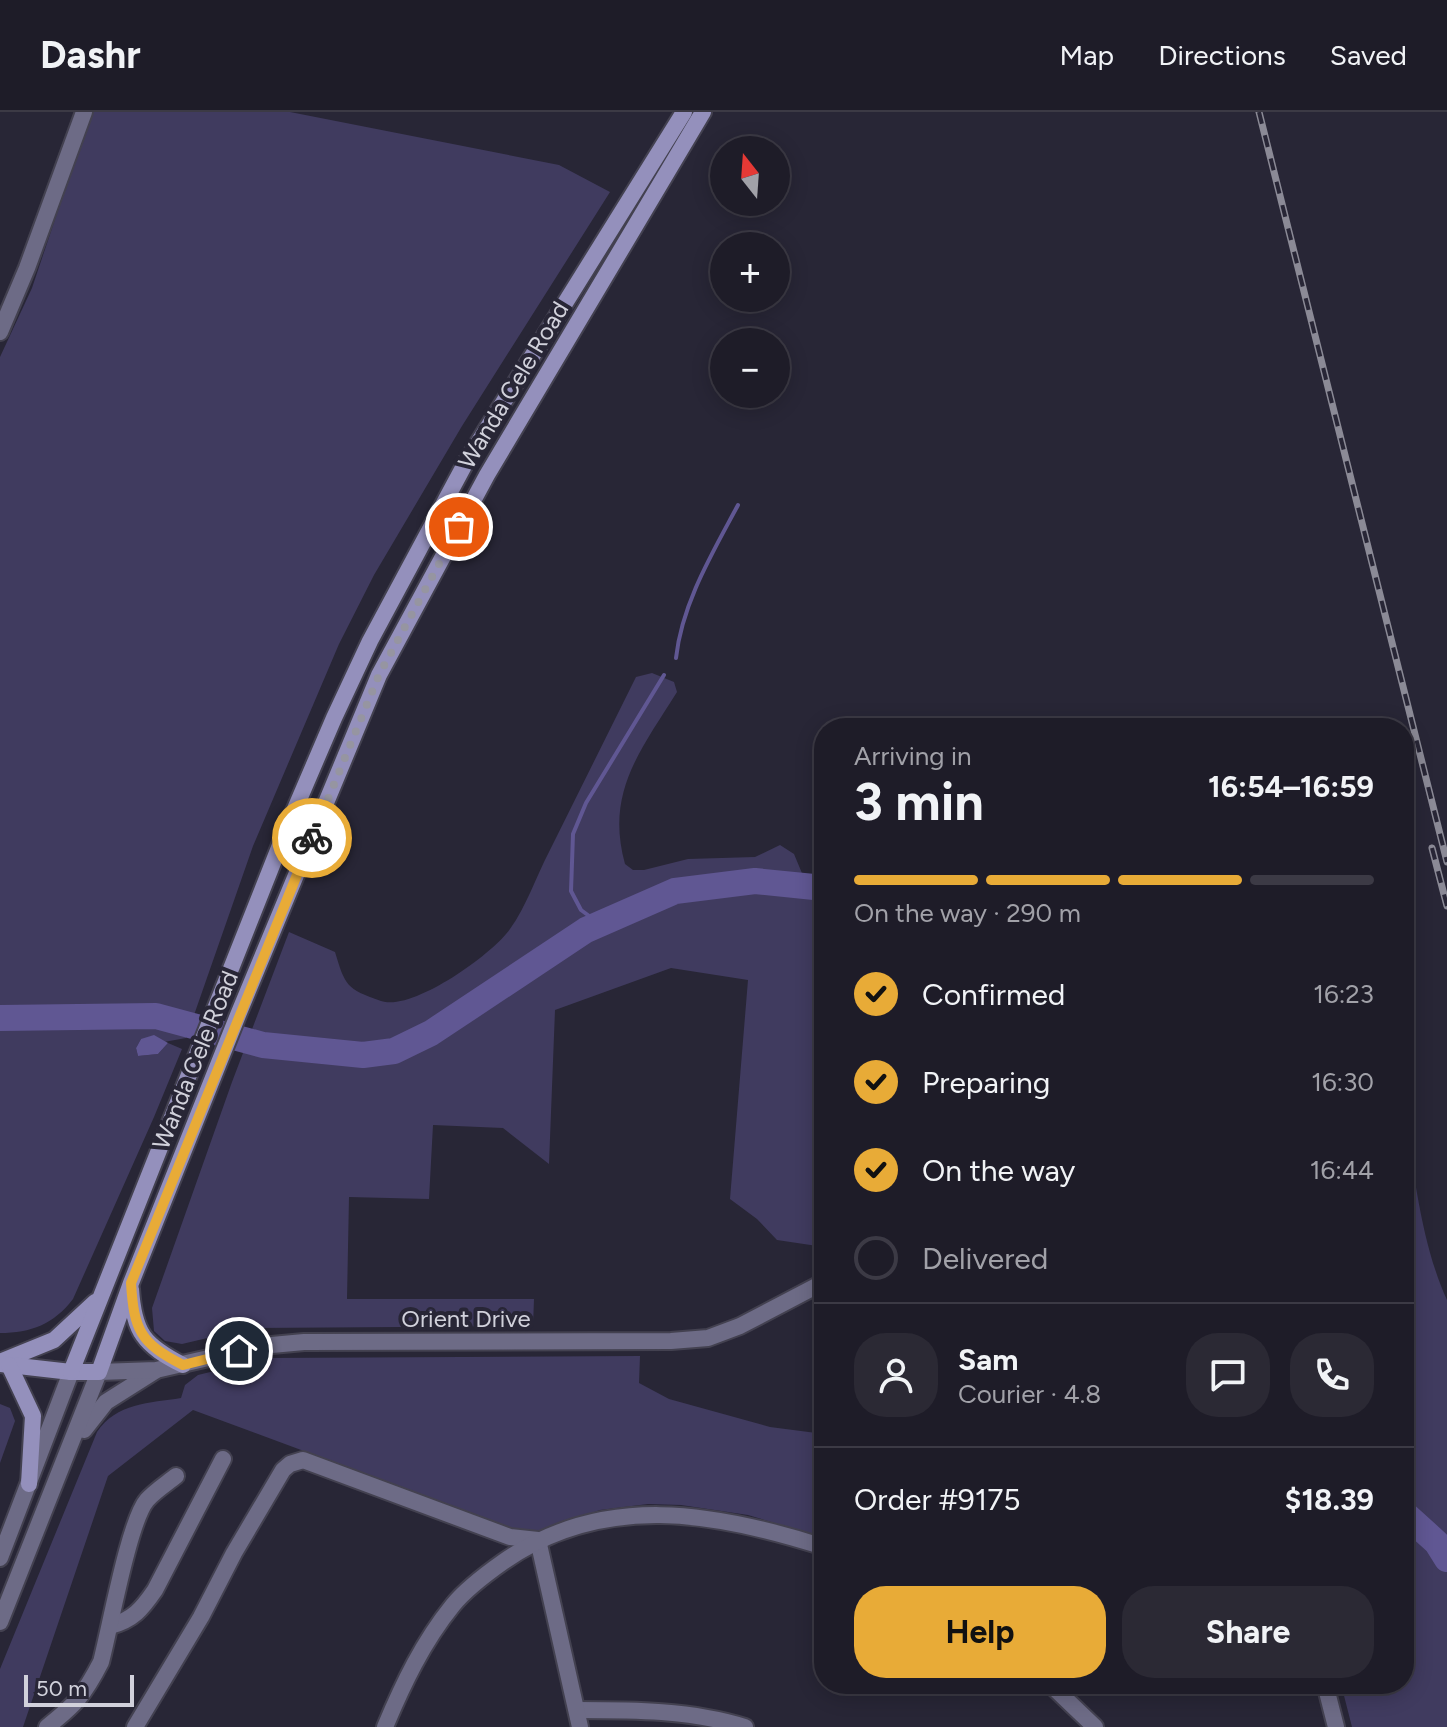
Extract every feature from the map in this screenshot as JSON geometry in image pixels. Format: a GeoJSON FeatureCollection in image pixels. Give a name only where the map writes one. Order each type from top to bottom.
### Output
{"type":"FeatureCollection","features":[{"type":"Feature","properties":{"kind":"main road","name":"Wanda Cele Road"},"geometry":{"type":"LineString","coordinates":[[71,1372],[334,718],[415,554],[465,464],[684,112]]}},
{"type":"Feature","properties":{"kind":"main road","name":"Wanda Cele Road"},"geometry":{"type":"LineString","coordinates":[[99,1372],[131,1283],[238,1015],[379,675],[487,475],[703,112]]}},
{"type":"Feature","properties":{"kind":"main road"},"geometry":{"type":"LineString","coordinates":[[131,1283],[133,1318],[140,1331],[163,1355],[183,1365]]}},
{"type":"Feature","properties":{"kind":"main road"},"geometry":{"type":"LineString","coordinates":[[3,1364],[54,1340],[84,1315],[103,1293]]}},
{"type":"Feature","properties":{"kind":"main road"},"geometry":{"type":"LineString","coordinates":[[3,1364],[99,1372]]}},
{"type":"Feature","properties":{"kind":"main road"},"geometry":{"type":"LineString","coordinates":[[3,1364],[33,1416],[29,1484]]}},
{"type":"Feature","properties":{"kind":"street"},"geometry":{"type":"LineString","coordinates":[[0,332],[84,112]]}},
{"type":"Feature","properties":{"kind":"street","name":"Orient Drive"},"geometry":{"type":"LineString","coordinates":[[99,1372],[156,1370],[261,1346],[304,1342],[655,1342],[708,1338],[740,1326],[814,1287]]}},
{"type":"Feature","properties":{"kind":"street"},"geometry":{"type":"LineString","coordinates":[[71,1447],[106,1402],[156,1370]]}},
{"type":"Feature","properties":{"kind":"street","name":"Wanda Cele Road"},"geometry":{"type":"LineString","coordinates":[[0,1558],[71,1372]]}},
{"type":"Feature","properties":{"kind":"street","name":"Wanda Cele Road"},"geometry":{"type":"LineString","coordinates":[[0,1622],[99,1372]]}},
{"type":"Feature","properties":{"kind":"street"},"geometry":{"type":"LineString","coordinates":[[110,1626],[128,1621],[155,1590],[223,1459]]}},
{"type":"Feature","properties":{"kind":"street"},"geometry":{"type":"LineString","coordinates":[[135,1727],[283,1470],[296,1461],[310,1461],[510,1537],[538,1540]]}},
{"type":"Feature","properties":{"kind":"street"},"geometry":{"type":"LineString","coordinates":[[47,1727],[72,1708],[93,1678],[101,1662],[130,1541],[141,1509],[147,1499],[176,1476]]}},
{"type":"Feature","properties":{"kind":"street"},"geometry":{"type":"LineString","coordinates":[[385,1727],[406,1679],[454,1603],[492,1570],[538,1540],[607,1518],[661,1514],[739,1524],[779,1532],[814,1544]]}},
{"type":"Feature","properties":{"kind":"street"},"geometry":{"type":"LineString","coordinates":[[538,1540],[580,1727]]}},
{"type":"Feature","properties":{"kind":"street"},"geometry":{"type":"LineString","coordinates":[[1060,1694],[1095,1727]]}},
{"type":"Feature","properties":{"kind":"street"},"geometry":{"type":"LineString","coordinates":[[1328,1694],[1336,1727]]}},
{"type":"Feature","properties":{"kind":"street"},"geometry":{"type":"LineString","coordinates":[[577,1710],[643,1710],[726,1721],[745,1727]]}},
{"type":"Feature","properties":{"kind":"shaded area"},"geometry":{"type":"Polygon","coordinates":[[[91,112],[290,112],[559,165],[610,192],[462,426],[374,575],[339,644],[253,846],[186,1038],[164,1042],[141,1039],[136,1048],[138,1056],[158,1054],[168,1043],[182,1049],[73,1299],[50,1321],[32,1329],[0,1333],[0,357],[32,288],[91,112]]]}},
{"type":"Feature","properties":{"kind":"shaded area"},"geometry":{"type":"Polygon","coordinates":[[[652,673],[674,682],[677,692],[639,753],[623,793],[620,838],[625,864],[633,870],[644,870],[688,859],[755,857],[780,845],[794,854],[814,902],[814,1246],[777,1240],[757,1219],[730,1199],[748,980],[671,968],[555,1010],[549,1164],[503,1128],[433,1125],[429,1199],[349,1197],[347,1299],[534,1299],[533,1326],[250,1328],[182,1344],[165,1341],[154,1331],[152,1308],[289,932],[335,952],[341,972],[349,984],[360,993],[381,1001],[412,998],[470,966],[501,940],[516,920],[636,677],[652,673]]]}},
{"type":"Feature","properties":{"kind":"shaded area"},"geometry":{"type":"Polygon","coordinates":[[[154,1035],[168,1043],[158,1054],[138,1056],[136,1048],[141,1039],[154,1035]]]}},
{"type":"Feature","properties":{"kind":"shaded area"},"geometry":{"type":"Polygon","coordinates":[[[1414,1173],[1425,1232],[1447,1300],[1447,1727],[1352,1727],[1344,1694],[1414,1694],[1414,1173]]]}},
{"type":"Feature","properties":{"kind":"shaded area"},"geometry":{"type":"Polygon","coordinates":[[[640,1356],[639,1383],[669,1399],[770,1427],[814,1433],[814,1535],[748,1515],[681,1505],[648,1504],[600,1510],[538,1532],[514,1529],[193,1410],[108,1476],[23,1727],[0,1727],[0,1669],[97,1432],[105,1422],[124,1410],[181,1398],[185,1385],[198,1375],[267,1358],[640,1356]]]}},
{"type":"Feature","properties":{"kind":"shaded area"},"geometry":{"type":"Polygon","coordinates":[[[0,1404],[10,1408],[15,1421],[0,1463],[0,1404]]]}},
{"type":"Feature","properties":{"kind":"waterway"},"geometry":{"type":"LineString","coordinates":[[676,658],[692,598],[738,505]]}},
{"type":"Feature","properties":{"kind":"waterway"},"geometry":{"type":"LineString","coordinates":[[600,924],[581,910],[571,891],[573,834],[586,803],[664,675]]}},
{"type":"Feature","properties":{"kind":"waterway"},"geometry":{"type":"LineString","coordinates":[[0,1018],[156,1016],[263,1045],[363,1055],[394,1051],[431,1033],[586,930],[675,891],[755,881],[814,887]]}},
{"type":"Feature","properties":{"kind":"waterway"},"geometry":{"type":"LineString","coordinates":[[1414,1522],[1437,1543],[1447,1559]]}},
{"type":"Feature","properties":{"kind":"railway"},"geometry":{"type":"LineString","coordinates":[[1259,112],[1411,718]]}},
{"type":"Feature","properties":{"kind":"railway"},"geometry":{"type":"LineString","coordinates":[[1414,730],[1447,862]]}},
{"type":"Feature","properties":{"kind":"railway"},"geometry":{"type":"LineString","coordinates":[[1432,848],[1447,906]]}},
{"type":"Feature","properties":{"kind":"way so far"},"geometry":{"type":"LineString","coordinates":[[312,838],[379,675],[459,527]]}},
{"type":"Feature","properties":{"kind":"route"},"geometry":{"type":"LineString","coordinates":[[239,1351],[183,1365],[163,1355],[149,1343],[133,1318],[131,1283],[312,838]]}}]}
